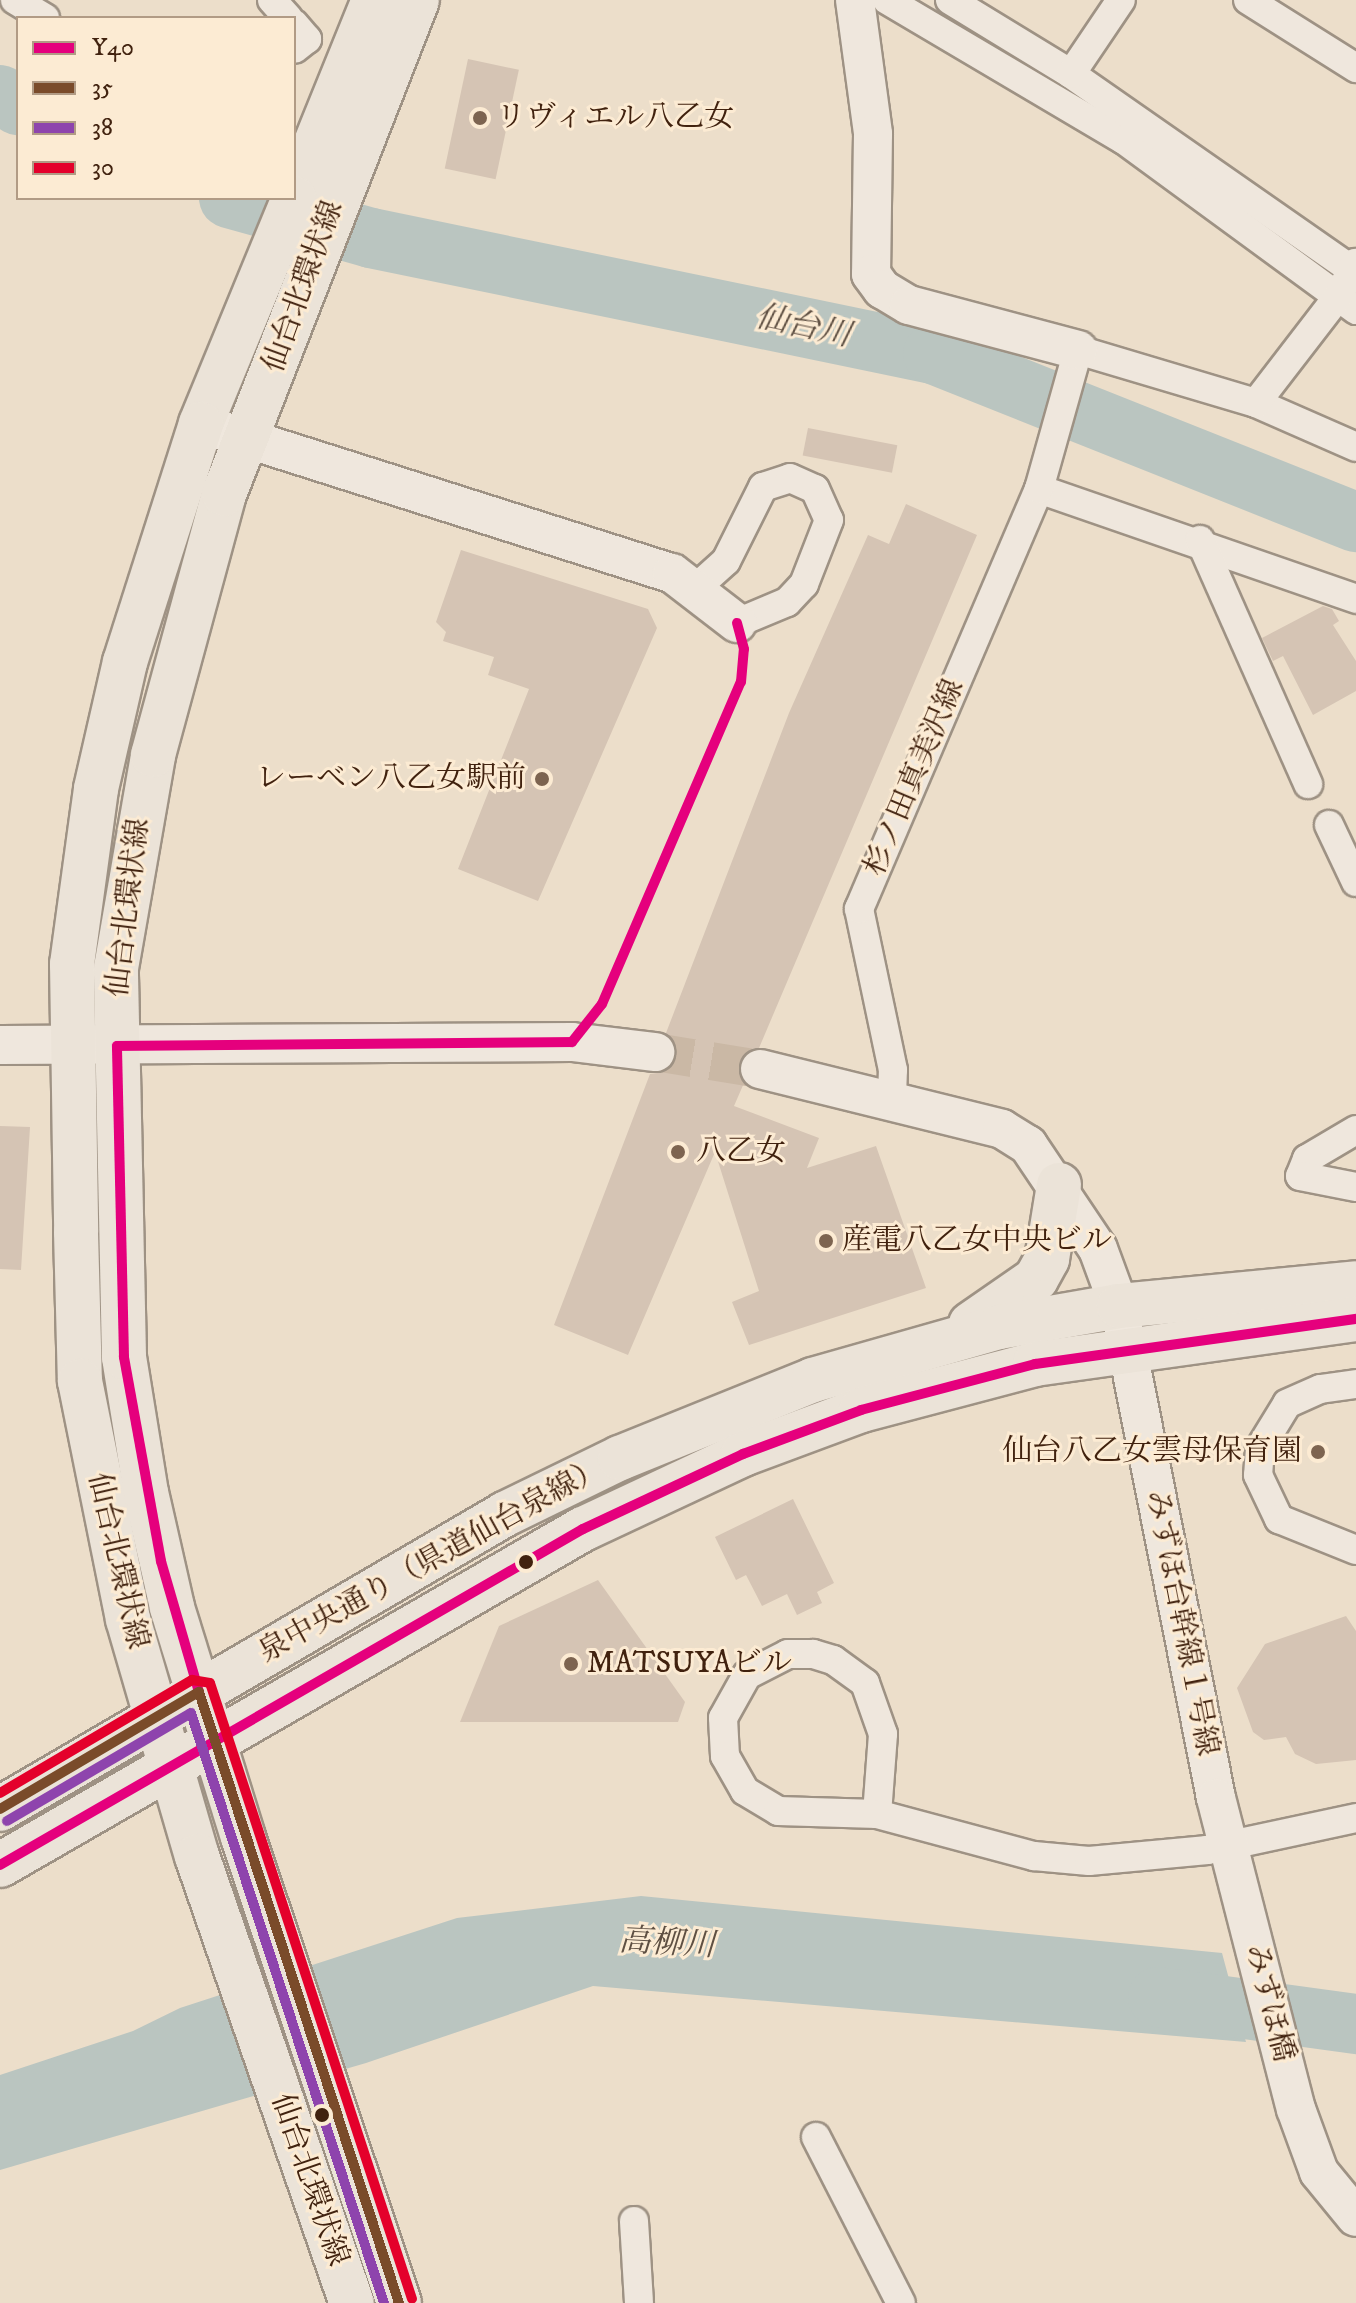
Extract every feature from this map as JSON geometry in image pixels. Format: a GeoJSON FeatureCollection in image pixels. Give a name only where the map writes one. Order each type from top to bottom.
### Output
{"type":"FeatureCollection","features":[{"type":"Feature","properties":{"kind":"main road","name":"仙台北環状線"},"geometry":{"type":"LineString","coordinates":[[374,0],[310,186],[311,269],[247,439],[186,624],[144,797],[116,968],[124,1357],[161,1561],[214,1742],[399,2303]]}},
{"type":"Feature","properties":{"kind":"main road","name":"仙台北環状線"},"geometry":{"type":"LineString","coordinates":[[352,2303],[169,1767],[101,1502],[80,1381],[72,964],[96,789],[125,662],[201,424],[267,262],[417,0]]}},
{"type":"Feature","properties":{"kind":"main road"},"geometry":{"type":"LineString","coordinates":[[945,1340],[1036,1279],[1047,1259],[1059,1185]]}},
{"type":"Feature","properties":{"kind":"main road"},"geometry":{"type":"LineString","coordinates":[[1122,1326],[1356,1283]]}},
{"type":"Feature","properties":{"kind":"main road"},"geometry":{"type":"LineString","coordinates":[[1122,1326],[1356,1319]]}},
{"type":"Feature","properties":{"kind":"main road","name":"泉中央通り（県道仙台泉線）"},"geometry":{"type":"LineString","coordinates":[[0,1809],[505,1514],[620,1458],[813,1380],[945,1340],[1122,1326]]}},
{"type":"Feature","properties":{"kind":"main road","name":"泉中央通り（県道仙台泉線）"},"geometry":{"type":"LineString","coordinates":[[0,1865],[583,1529],[743,1454],[861,1410],[1122,1326]]}},
{"type":"Feature","properties":{"kind":"street"},"geometry":{"type":"LineString","coordinates":[[15,0],[42,16]]}},
{"type":"Feature","properties":{"kind":"street"},"geometry":{"type":"LineString","coordinates":[[272,0],[286,16]]}},
{"type":"Feature","properties":{"kind":"street"},"geometry":{"type":"LineString","coordinates":[[855,0],[873,134],[871,274],[882,289],[909,305],[1075,362],[1256,403],[1356,447]]}},
{"type":"Feature","properties":{"kind":"street"},"geometry":{"type":"LineString","coordinates":[[887,0],[1124,140],[1347,304]]}},
{"type":"Feature","properties":{"kind":"street"},"geometry":{"type":"LineString","coordinates":[[950,0],[1071,74],[1355,269],[1347,304],[1256,403]]}},
{"type":"Feature","properties":{"kind":"street"},"geometry":{"type":"LineString","coordinates":[[1071,74],[1121,0]]}},
{"type":"Feature","properties":{"kind":"street"},"geometry":{"type":"LineString","coordinates":[[1248,0],[1356,68]]}},
{"type":"Feature","properties":{"kind":"street"},"geometry":{"type":"LineString","coordinates":[[296,26],[307,39],[296,47]]}},
{"type":"Feature","properties":{"kind":"street","name":"杉ノ田真美沢線"},"geometry":{"type":"LineString","coordinates":[[892,1097],[893,1070],[859,909],[1041,479],[1075,362]]}},
{"type":"Feature","properties":{"kind":"street"},"geometry":{"type":"LineString","coordinates":[[201,424],[672,573],[696,588],[737,623],[787,602],[804,584],[829,520],[815,489],[790,478],[763,487],[726,561],[696,588]]}},
{"type":"Feature","properties":{"kind":"street"},"geometry":{"type":"LineString","coordinates":[[1041,479],[1356,599]]}},
{"type":"Feature","properties":{"kind":"street"},"geometry":{"type":"LineString","coordinates":[[1200,540],[1308,784]]}},
{"type":"Feature","properties":{"kind":"street"},"geometry":{"type":"LineString","coordinates":[[1329,825],[1356,882]]}},
{"type":"Feature","properties":{"kind":"street"},"geometry":{"type":"LineString","coordinates":[[0,1045],[572,1042],[655,1052]]}},
{"type":"Feature","properties":{"kind":"street","name":"みずほ台幹線１号線"},"geometry":{"type":"LineString","coordinates":[[760,1069],[892,1097],[1002,1129],[1028,1145],[1059,1185],[1098,1249],[1122,1326],[1242,1898]]}},
{"type":"Feature","properties":{"kind":"street"},"geometry":{"type":"LineString","coordinates":[[1356,1130],[1307,1159],[1300,1176],[1356,1187]]}},
{"type":"Feature","properties":{"kind":"street"},"geometry":{"type":"LineString","coordinates":[[1356,1384],[1320,1389],[1287,1404],[1260,1448],[1258,1475],[1279,1519],[1356,1550]]}},
{"type":"Feature","properties":{"kind":"street"},"geometry":{"type":"LineString","coordinates":[[877,1814],[883,1734],[865,1683],[833,1660],[813,1654],[788,1654],[747,1675],[727,1704],[722,1737],[725,1756],[745,1791],[788,1813],[877,1814],[1034,1856],[1075,1859],[1230,1845],[1356,1818]]}},
{"type":"Feature","properties":{"kind":"street","name":"みずほ橋"},"geometry":{"type":"LineString","coordinates":[[1242,1898],[1296,2109],[1319,2172],[1356,2217]]}},
{"type":"Feature","properties":{"kind":"street"},"geometry":{"type":"LineString","coordinates":[[816,2137],[901,2303]]}},
{"type":"Feature","properties":{"kind":"street"},"geometry":{"type":"LineString","coordinates":[[634,2221],[639,2303]]}},
{"type":"Feature","properties":{"kind":"water"},"geometry":{"type":"Polygon","coordinates":[[[641,1896],[1222,1953],[1246,2042],[593,1986],[366,2063],[0,2170],[0,2075],[133,2031],[180,2008],[457,1918],[641,1896]]]}},
{"type":"Feature","properties":{"kind":"building","name":"リヴィエル八乙女"},"geometry":{"type":"Polygon","coordinates":[[[468,59],[519,70],[496,179],[445,169],[468,59]]]}},
{"type":"Feature","properties":{"kind":"building"},"geometry":{"type":"Polygon","coordinates":[[[808,428],[897,445],[892,473],[803,455],[808,428]]]}},
{"type":"Feature","properties":{"kind":"building","name":"八乙女"},"geometry":{"type":"Polygon","coordinates":[[[906,504],[977,535],[759,1048],[739,1063],[744,1083],[734,1106],[819,1138],[807,1168],[876,1146],[926,1288],[749,1345],[732,1302],[759,1291],[715,1152],[628,1355],[554,1325],[650,1074],[664,1072],[677,1055],[666,1033],[789,713],[868,535],[889,544],[906,504]]]}},
{"type":"Feature","properties":{"kind":"building","name":"レーベン八乙女駅前"},"geometry":{"type":"Polygon","coordinates":[[[461,550],[648,609],[657,628],[538,901],[458,869],[529,689],[488,675],[494,657],[443,641],[446,632],[436,622],[461,550]]]}},
{"type":"Feature","properties":{"kind":"building"},"geometry":{"type":"Polygon","coordinates":[[[1323,606],[1332,609],[1339,621],[1333,625],[1356,661],[1356,691],[1313,715],[1283,656],[1273,661],[1262,638],[1323,606]]]}},
{"type":"Feature","properties":{"kind":"building"},"geometry":{"type":"Polygon","coordinates":[[[0,1126],[30,1127],[21,1270],[0,1269],[0,1126]]]}},
{"type":"Feature","properties":{"kind":"building"},"geometry":{"type":"Polygon","coordinates":[[[793,1499],[834,1583],[817,1592],[822,1603],[797,1615],[787,1594],[762,1606],[746,1575],[736,1580],[715,1537],[793,1499]]]}},
{"type":"Feature","properties":{"kind":"building","name":"MATSUYAビル"},"geometry":{"type":"Polygon","coordinates":[[[598,1580],[685,1702],[678,1722],[460,1722],[499,1626],[598,1580]]]}},
{"type":"Feature","properties":{"kind":"building"},"geometry":{"type":"Polygon","coordinates":[[[1346,1616],[1356,1631],[1356,1760],[1316,1764],[1295,1754],[1286,1737],[1264,1740],[1253,1732],[1237,1688],[1265,1644],[1346,1616]]]}},
{"type":"Feature","properties":{"kind":"waterway","name":"仙台川"},"geometry":{"type":"LineString","coordinates":[[0,95],[16,104]]}},
{"type":"Feature","properties":{"kind":"waterway","name":"仙台川"},"geometry":{"type":"LineString","coordinates":[[236,200],[371,238],[933,354],[1356,522]]}},
{"type":"Feature","properties":{"kind":"waterway","name":"高柳川"},"geometry":{"type":"LineString","coordinates":[[1158,1997],[1356,2024]]}},
{"type":"Feature","properties":{"kind":"tunnel"},"geometry":{"type":"LineString","coordinates":[[655,1052],[760,1069]]}},
{"type":"Feature","properties":{"kind":"transit line","name":"Y40"},"geometry":{"type":"LineString","coordinates":[[572,1042],[602,1004],[741,682],[744,649],[737,623]]}},
{"type":"Feature","properties":{"kind":"transit line","name":"Y40"},"geometry":{"type":"LineString","coordinates":[[199,1692],[161,1561],[124,1357],[117,1046],[572,1042]]}},
{"type":"Feature","properties":{"kind":"transit line","name":"Y40"},"geometry":{"type":"LineString","coordinates":[[0,1865],[583,1529],[743,1454],[861,1410],[1035,1364],[1356,1319]]}},
{"type":"Feature","properties":{"kind":"transit line","name":"30"},"geometry":{"type":"LineString","coordinates":[[0,1793],[192,1680],[210,1683],[412,2299]]}},
{"type":"Feature","properties":{"kind":"transit line","name":"35"},"geometry":{"type":"LineString","coordinates":[[0,1809],[199,1692],[399,2303]]}},
{"type":"Feature","properties":{"kind":"transit line","name":"38"},"geometry":{"type":"LineString","coordinates":[[7,1821],[191,1713],[384,2303]]}},
{"type":"Feature","properties":{"kind":"place","name":"リヴィエル八乙女"},"geometry":{"type":"Point","coordinates":[480,118]}},
{"type":"Feature","properties":{"kind":"place","name":"レーベン八乙女駅前"},"geometry":{"type":"Point","coordinates":[542,779]}},
{"type":"Feature","properties":{"kind":"place","name":"八乙女"},"geometry":{"type":"Point","coordinates":[678,1152]}},
{"type":"Feature","properties":{"kind":"place","name":"産電八乙女中央ビル"},"geometry":{"type":"Point","coordinates":[826,1241]}},
{"type":"Feature","properties":{"kind":"place","name":"仙台八乙女雲母保育園"},"geometry":{"type":"Point","coordinates":[1318,1452]}},
{"type":"Feature","properties":{"kind":"place","name":"MATSUYAビル"},"geometry":{"type":"Point","coordinates":[571,1664]}}]}
